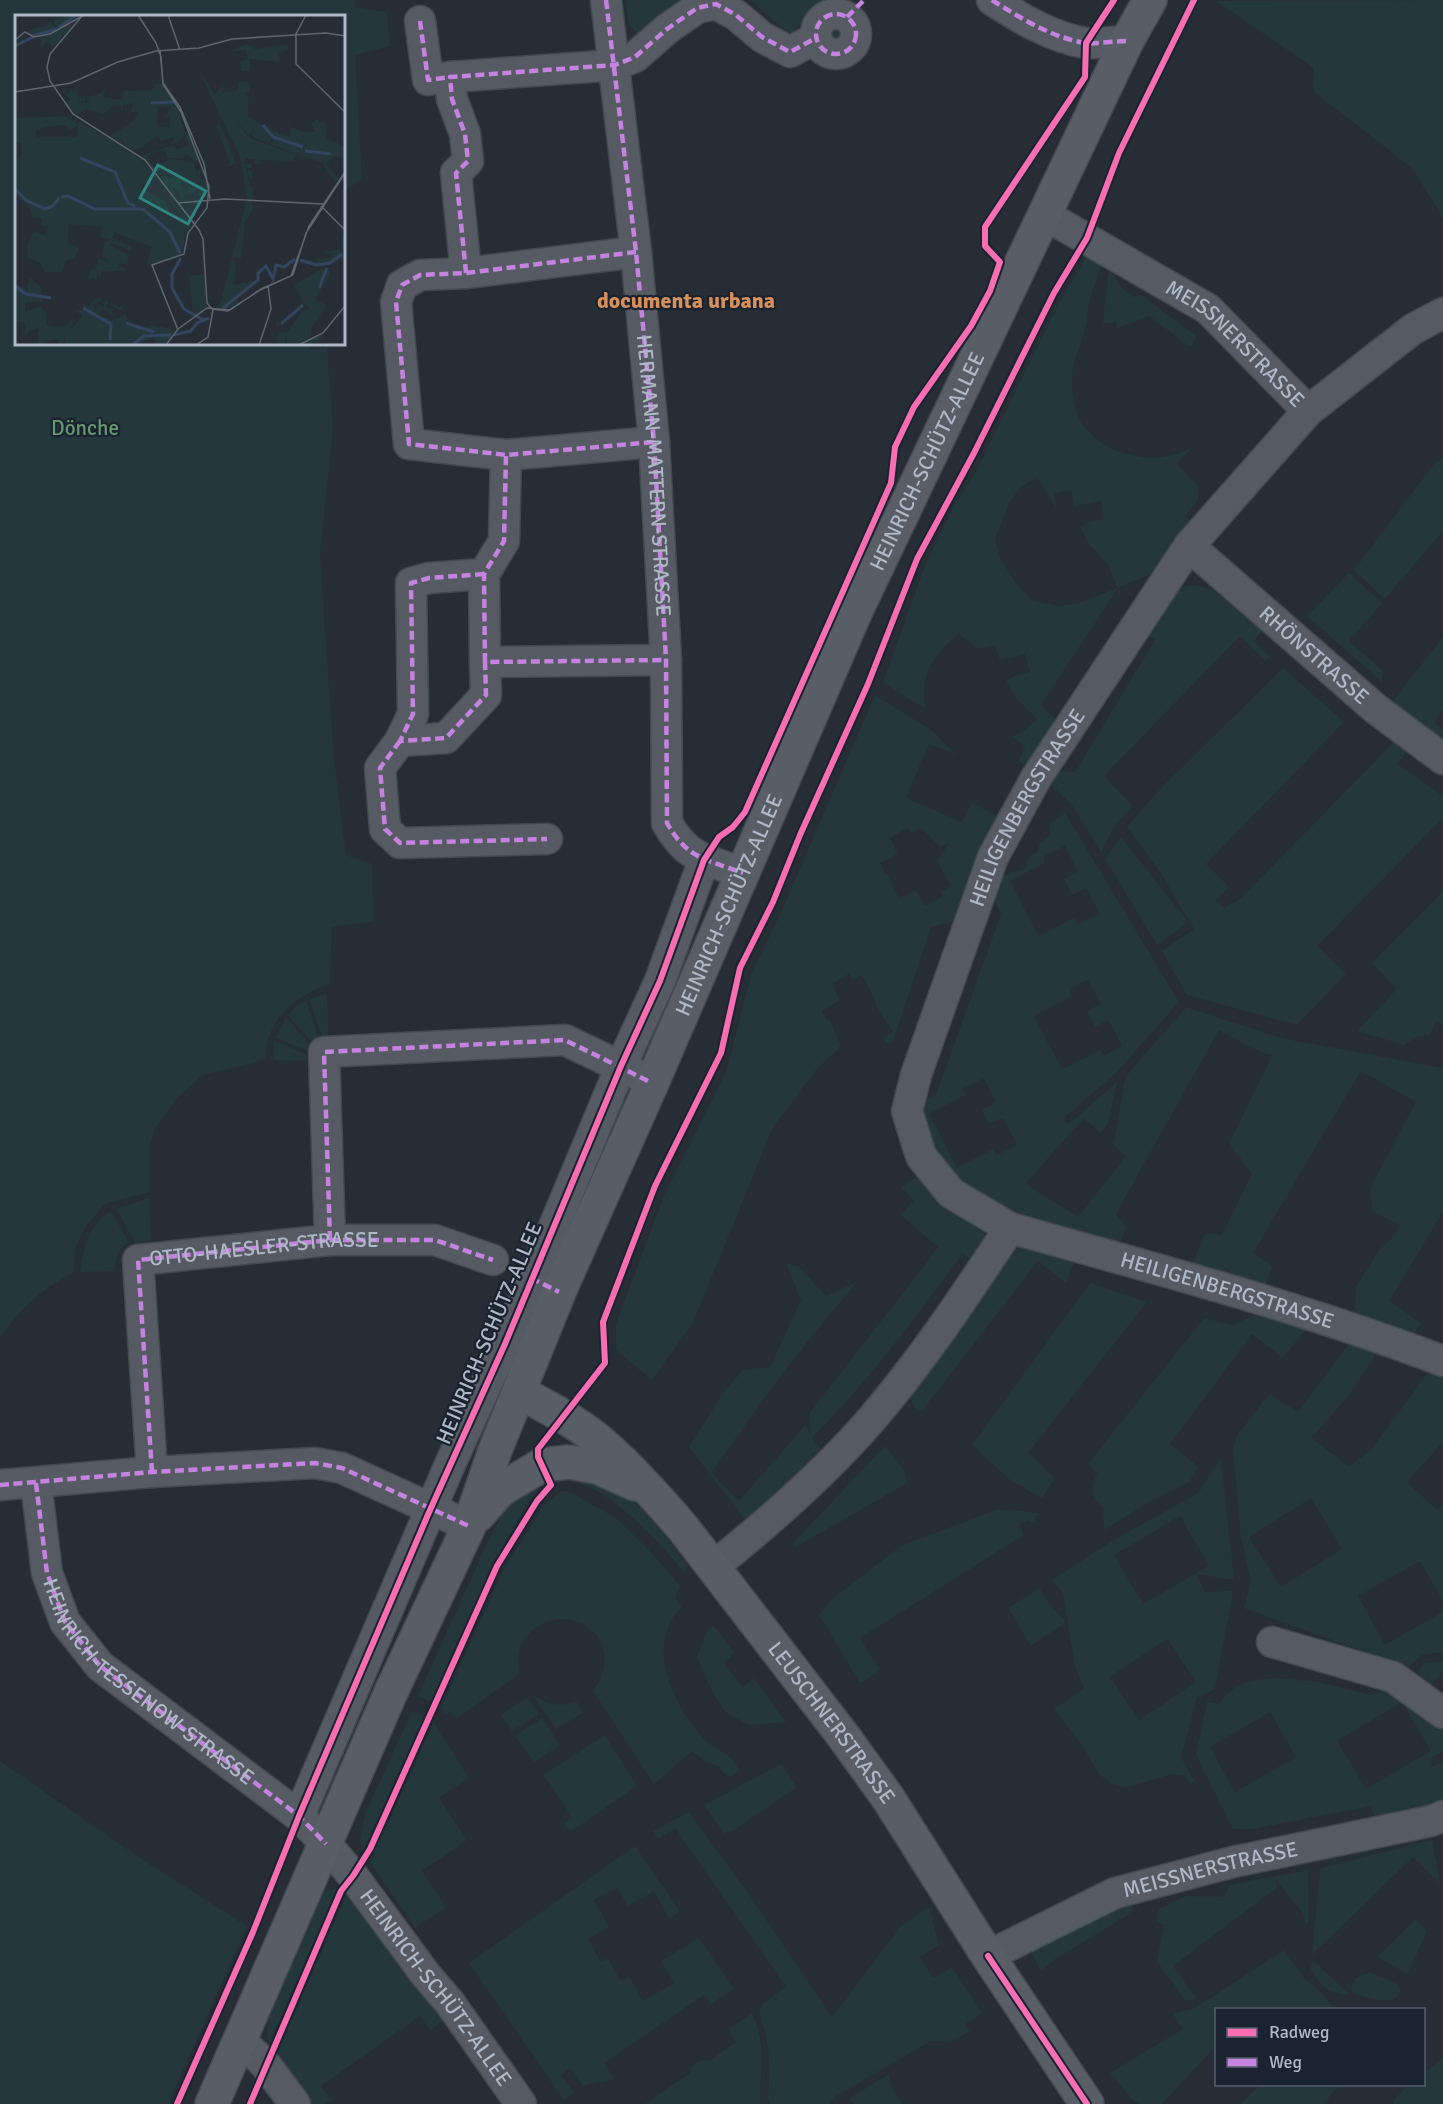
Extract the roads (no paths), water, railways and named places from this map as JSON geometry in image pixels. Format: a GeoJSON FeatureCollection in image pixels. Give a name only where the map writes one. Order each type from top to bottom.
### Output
{"type":"FeatureCollection","features":[{"type":"Feature","properties":{"kind":"main road","name":"HEINRICH-SCHÜTZ-ALLEE"},"geometry":{"type":"LineString","coordinates":[[212,2104],[395,1683],[469,1526],[494,1453],[519,1392],[545,1285],[652,1083],[855,613],[1127,41],[1150,0]]}},
{"type":"Feature","properties":{"kind":"main road","name":"LEUSCHNERSTRASSE"},"geometry":{"type":"LineString","coordinates":[[519,1392],[564,1417],[605,1446],[656,1496],[713,1567],[888,1798],[988,1956],[1087,2104]]}},
{"type":"Feature","properties":{"kind":"main road"},"geometry":{"type":"LineString","coordinates":[[469,1526],[500,1490],[542,1465],[570,1462],[597,1467],[622,1477],[656,1496]]}},
{"type":"Feature","properties":{"kind":"street","name":"HERMANN-MATTERN-STRASSE"},"geometry":{"type":"LineString","coordinates":[[606,0],[636,252],[654,442],[666,660],[667,823],[678,841],[696,856],[743,873]]}},
{"type":"Feature","properties":{"kind":"street"},"geometry":{"type":"LineString","coordinates":[[992,0],[1024,20],[1057,35],[1086,43],[1127,41]]}},
{"type":"Feature","properties":{"kind":"street"},"geometry":{"type":"LineString","coordinates":[[420,21],[428,80],[615,65],[635,57],[667,29],[697,8],[716,4],[736,15],[762,37],[790,52],[816,38],[819,46],[832,55],[848,51],[856,38],[853,22],[855,8]]}},
{"type":"Feature","properties":{"kind":"street"},"geometry":{"type":"LineString","coordinates":[[450,77],[452,99],[465,134],[468,161],[456,173],[466,273]]}},
{"type":"Feature","properties":{"kind":"street","name":"MEISSNERSTRASSE"},"geometry":{"type":"LineString","coordinates":[[1045,215],[1208,309],[1308,411],[1413,329],[1443,314]]}},
{"type":"Feature","properties":{"kind":"street"},"geometry":{"type":"LineString","coordinates":[[636,252],[466,273],[420,275],[402,285],[396,302],[410,444],[506,454],[654,442]]}},
{"type":"Feature","properties":{"kind":"street","name":"HEILIGENBERGSTRASSE"},"geometry":{"type":"LineString","coordinates":[[1308,411],[1189,546],[1036,778],[993,858],[916,1075],[907,1111],[921,1156],[951,1193],[1010,1228],[1242,1293],[1366,1332],[1443,1361]]}},
{"type":"Feature","properties":{"kind":"street"},"geometry":{"type":"LineString","coordinates":[[400,741],[446,738],[486,695],[484,574],[504,542],[506,454]]}},
{"type":"Feature","properties":{"kind":"street","name":"RHÖNSTRASSE"},"geometry":{"type":"LineString","coordinates":[[1189,546],[1376,709],[1443,759]]}},
{"type":"Feature","properties":{"kind":"street"},"geometry":{"type":"LineString","coordinates":[[484,574],[429,578],[411,583],[413,714],[400,741],[380,768],[385,829],[400,843],[547,838]]}},
{"type":"Feature","properties":{"kind":"street"},"geometry":{"type":"LineString","coordinates":[[485,662],[666,660]]}},
{"type":"Feature","properties":{"kind":"street","name":"HEINRICH-SCHÜTZ-ALLEE"},"geometry":{"type":"LineString","coordinates":[[299,1816],[430,1510],[505,1344],[545,1285],[621,1066],[660,981],[704,860]]}},
{"type":"Feature","properties":{"kind":"street"},"geometry":{"type":"LineString","coordinates":[[330,1240],[324,1052],[566,1040],[652,1083]]}},
{"type":"Feature","properties":{"kind":"street"},"geometry":{"type":"LineString","coordinates":[[713,1567],[786,1507],[870,1421],[941,1329],[1010,1228]]}},
{"type":"Feature","properties":{"kind":"street","name":"OTTO-HAESLER-STRASSE"},"geometry":{"type":"LineString","coordinates":[[152,1472],[138,1260],[330,1240],[435,1240],[493,1260]]}},
{"type":"Feature","properties":{"kind":"street"},"geometry":{"type":"LineString","coordinates":[[0,1485],[152,1472],[315,1463],[342,1468],[469,1526]]}},
{"type":"Feature","properties":{"kind":"street","name":"HEINRICH-TESSENOW-STRASSE"},"geometry":{"type":"LineString","coordinates":[[36,1483],[47,1573],[65,1622],[100,1666],[299,1816],[326,1844]]}},
{"type":"Feature","properties":{"kind":"street"},"geometry":{"type":"LineString","coordinates":[[1272,1642],[1393,1677],[1443,1713]]}},
{"type":"Feature","properties":{"kind":"street","name":"MEISSNERSTRASSE"},"geometry":{"type":"LineString","coordinates":[[988,1956],[1115,1893],[1233,1862],[1431,1821],[1443,1816]]}},
{"type":"Feature","properties":{"kind":"street","name":"HEINRICH-SCHÜTZ-ALLEE"},"geometry":{"type":"LineString","coordinates":[[326,1844],[450,2003],[521,2104]]}},
{"type":"Feature","properties":{"kind":"street"},"geometry":{"type":"LineString","coordinates":[[240,2040],[265,2064],[295,2104]]}},
{"type":"Feature","properties":{"kind":"district","name":"documenta urbana"},"geometry":{"type":"Point","coordinates":[686,300]}},
{"type":"Feature","properties":{"kind":"park label","name":"Dönche"},"geometry":{"type":"Point","coordinates":[85,428]}}]}
